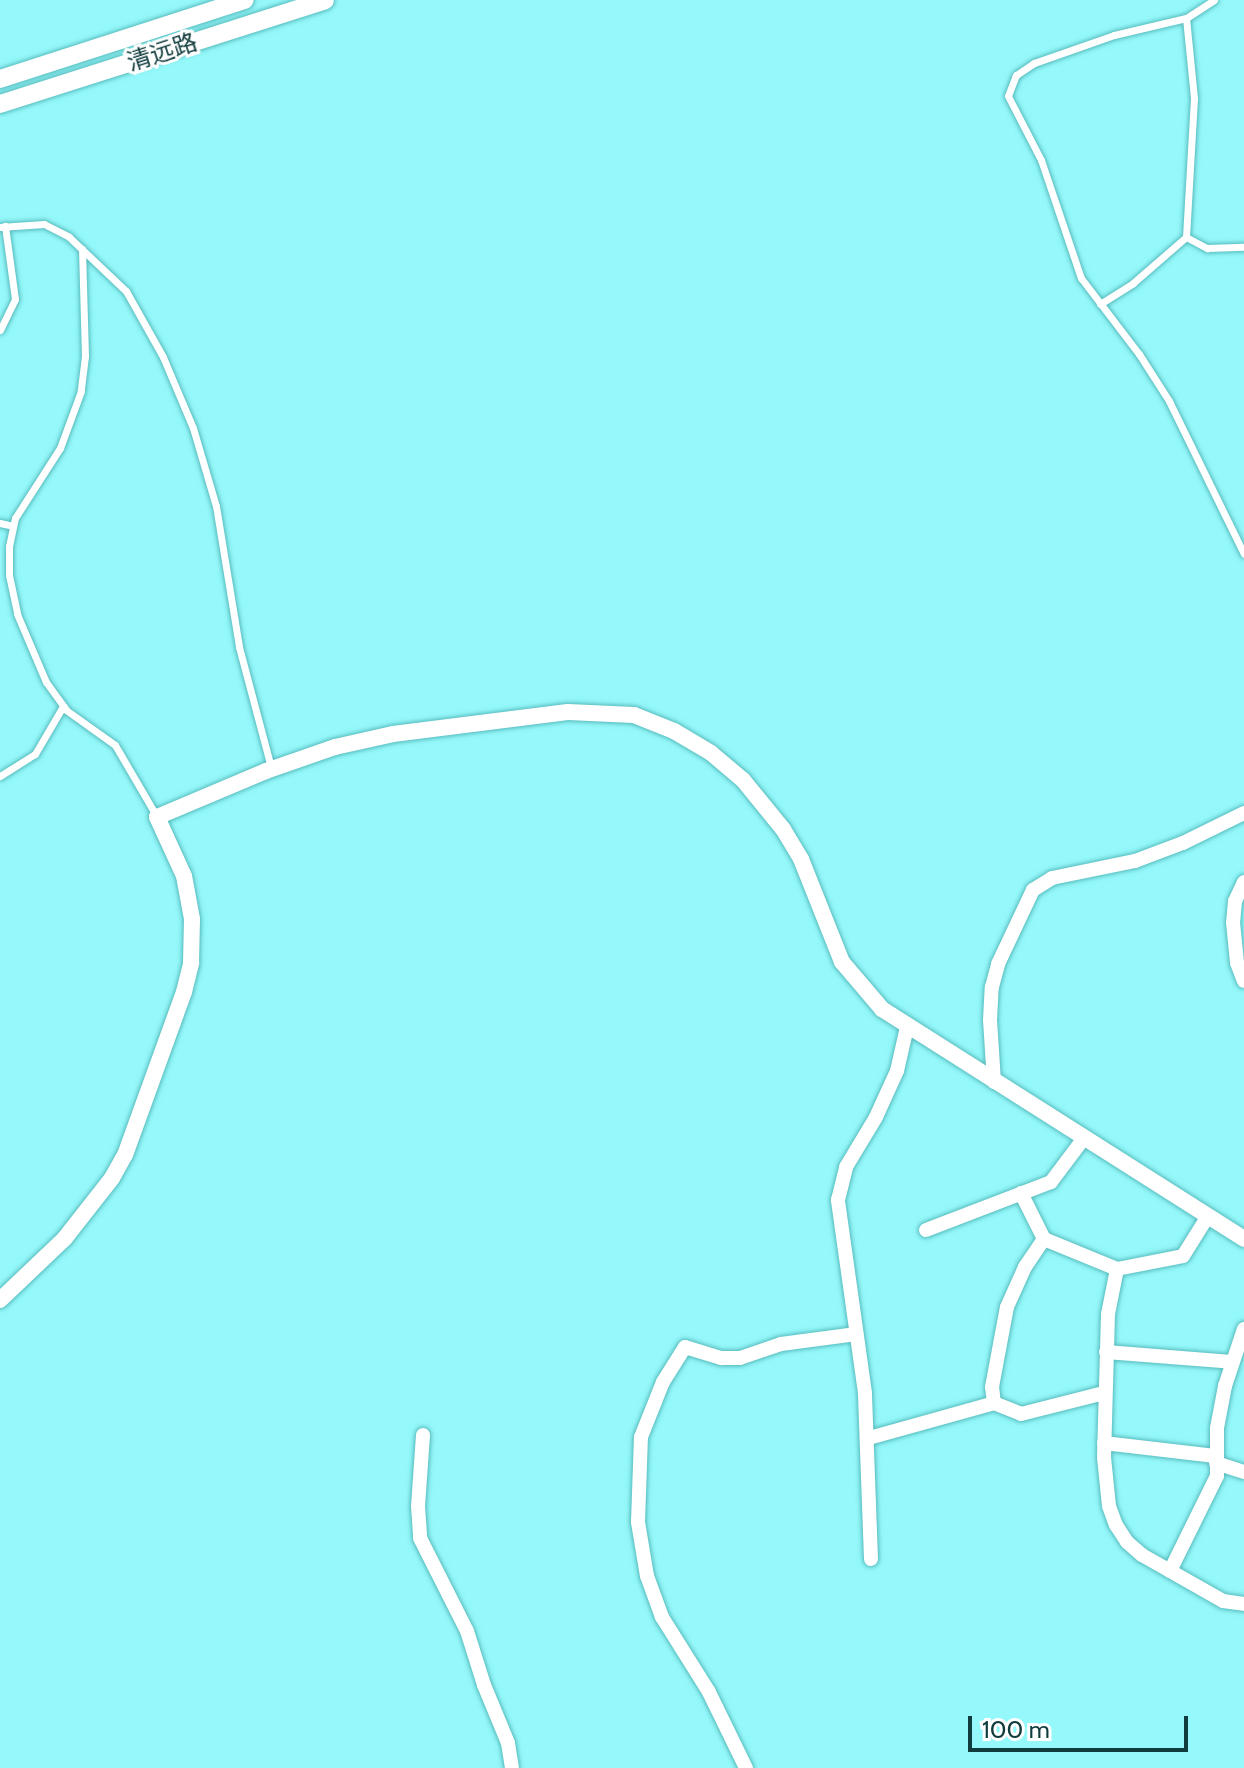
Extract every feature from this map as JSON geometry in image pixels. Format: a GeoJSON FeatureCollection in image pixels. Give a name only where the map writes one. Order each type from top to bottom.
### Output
{"type":"FeatureCollection","features":[{"type":"Feature","properties":{"kind":"main road","name":"清远路"},"geometry":{"type":"LineString","coordinates":[[0,79],[245,0]]}},
{"type":"Feature","properties":{"kind":"main road","name":"清远路"},"geometry":{"type":"LineString","coordinates":[[0,104],[325,0]]}},
{"type":"Feature","properties":{"kind":"street"},"geometry":{"type":"LineString","coordinates":[[0,1300],[65,1238],[112,1178],[125,1155],[184,992],[193,941],[189,897],[176,855],[157,817],[272,769],[375,737],[568,712],[616,712],[655,722],[711,753],[759,797],[801,859],[842,962],[867,995],[907,1027],[1244,1239]]}},
{"type":"Feature","properties":{"kind":"street"},"geometry":{"type":"LineString","coordinates":[[994,1082],[990,1020],[992,987],[998,964],[1033,890],[1052,878],[1135,861],[1244,813]]}},
{"type":"Feature","properties":{"kind":"street"},"geometry":{"type":"LineString","coordinates":[[1244,882],[1235,901],[1233,922],[1237,963],[1244,981]]}},
{"type":"Feature","properties":{"kind":"street"},"geometry":{"type":"LineString","coordinates":[[871,1559],[869,1438],[842,1242],[840,1188],[846,1167],[876,1117],[897,1071],[907,1027]]}},
{"type":"Feature","properties":{"kind":"street"},"geometry":{"type":"LineString","coordinates":[[926,1230],[1021,1193],[1059,1174],[1084,1138]]}},
{"type":"Feature","properties":{"kind":"street"},"geometry":{"type":"LineString","coordinates":[[1021,1193],[1044,1239],[1117,1269],[1183,1256],[1208,1216]]}},
{"type":"Feature","properties":{"kind":"street"},"geometry":{"type":"LineString","coordinates":[[994,1403],[992,1387],[1007,1307],[1025,1267],[1044,1239]]}},
{"type":"Feature","properties":{"kind":"street"},"geometry":{"type":"LineString","coordinates":[[1117,1269],[1108,1314],[1104,1393],[1109,1506],[1116,1525],[1127,1542],[1170,1571],[1223,1601],[1244,1604]]}},
{"type":"Feature","properties":{"kind":"street"},"geometry":{"type":"LineString","coordinates":[[1170,1571],[1211,1494],[1217,1476],[1216,1459],[1225,1386],[1237,1359],[1244,1329]]}},
{"type":"Feature","properties":{"kind":"street"},"geometry":{"type":"LineString","coordinates":[[746,1768],[709,1692],[662,1617],[647,1576],[638,1522],[641,1437],[663,1382],[685,1347],[721,1358],[740,1358],[781,1344],[856,1334]]}},
{"type":"Feature","properties":{"kind":"street"},"geometry":{"type":"LineString","coordinates":[[1106,1352],[1237,1359]]}},
{"type":"Feature","properties":{"kind":"street"},"geometry":{"type":"LineString","coordinates":[[869,1438],[994,1403],[1021,1414],[1104,1393]]}},
{"type":"Feature","properties":{"kind":"street"},"geometry":{"type":"LineString","coordinates":[[423,1435],[418,1506],[420,1538],[467,1631],[484,1685],[508,1743],[512,1768]]}},
{"type":"Feature","properties":{"kind":"street"},"geometry":{"type":"LineString","coordinates":[[1104,1443],[1216,1459],[1244,1472]]}},
{"type":"Feature","properties":{"kind":"lane"},"geometry":{"type":"LineString","coordinates":[[1214,0],[1186,18],[1114,35],[1034,63],[1016,75],[1009,88],[1009,103],[1041,160],[1081,278],[1139,354],[1169,401],[1244,554]]}},
{"type":"Feature","properties":{"kind":"lane"},"geometry":{"type":"LineString","coordinates":[[1100,304],[1140,277],[1186,237],[1194,122],[1186,18]]}},
{"type":"Feature","properties":{"kind":"lane"},"geometry":{"type":"LineString","coordinates":[[0,330],[15,299],[3,226],[44,224],[60,231],[116,280],[140,312],[193,428],[216,506],[239,647],[272,769]]}},
{"type":"Feature","properties":{"kind":"lane"},"geometry":{"type":"LineString","coordinates":[[1186,237],[1207,248],[1244,247]]}},
{"type":"Feature","properties":{"kind":"lane"},"geometry":{"type":"LineString","coordinates":[[82,249],[85,356],[76,408],[60,448],[13,526],[8,560],[17,614],[37,666],[63,706],[115,745],[157,817]]}},
{"type":"Feature","properties":{"kind":"lane"},"geometry":{"type":"LineString","coordinates":[[0,523],[13,526]]}},
{"type":"Feature","properties":{"kind":"lane"},"geometry":{"type":"LineString","coordinates":[[0,776],[35,754],[63,706]]}}]}
